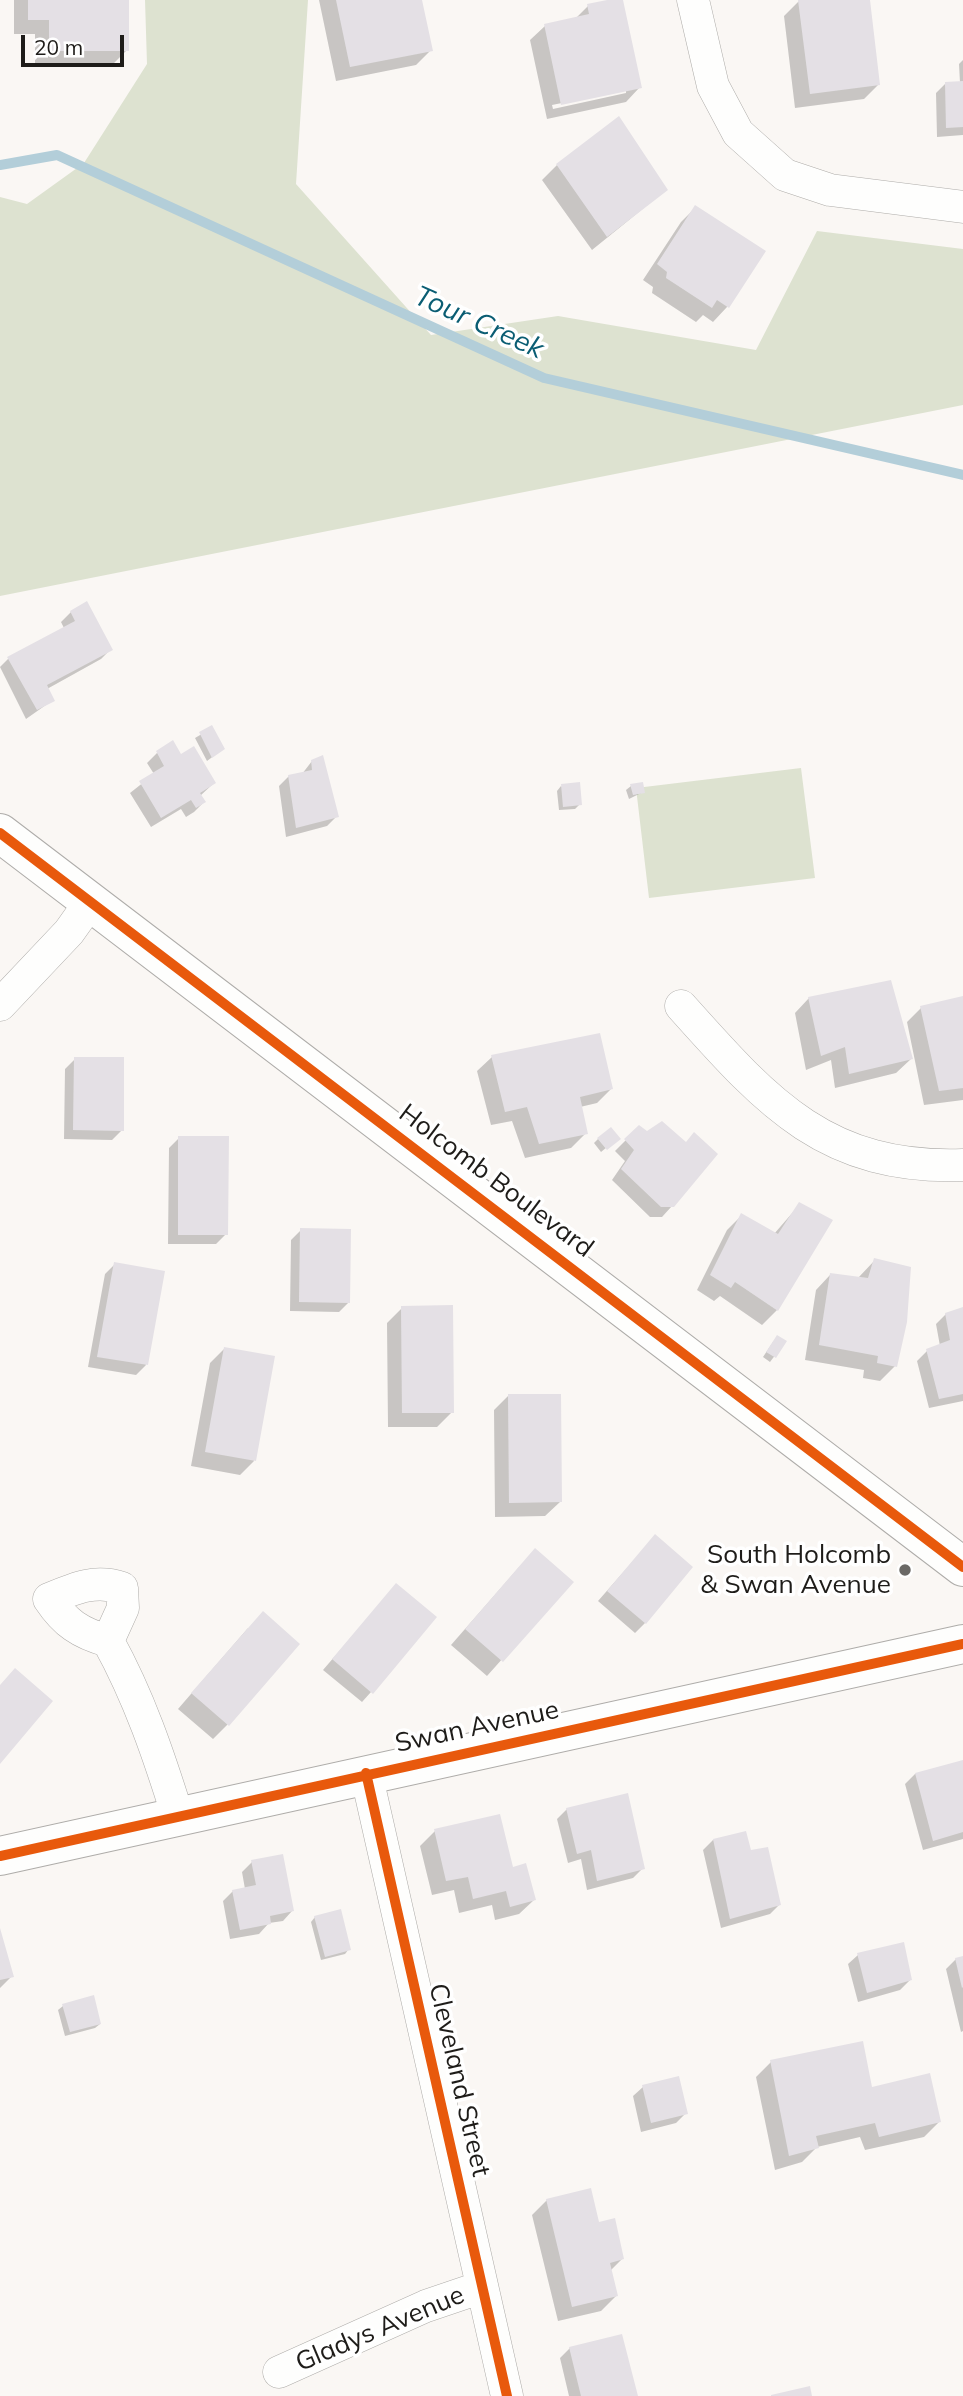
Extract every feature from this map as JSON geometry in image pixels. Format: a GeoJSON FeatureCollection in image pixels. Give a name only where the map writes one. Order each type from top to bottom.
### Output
{"type":"FeatureCollection","features":[{"type":"Feature","properties":{"kind":"street"},"geometry":{"type":"LineString","coordinates":[[693,0],[713,86],[738,133],[785,175],[831,190],[963,207]]}},
{"type":"Feature","properties":{"kind":"street","name":"Holcomb Boulevard"},"geometry":{"type":"LineString","coordinates":[[0,833],[963,1567]]}},
{"type":"Feature","properties":{"kind":"street"},"geometry":{"type":"LineString","coordinates":[[0,1005],[69,932],[91,901]]}},
{"type":"Feature","properties":{"kind":"street"},"geometry":{"type":"LineString","coordinates":[[681,1006],[751,1085],[812,1131],[845,1146],[886,1159],[925,1166],[963,1165]]}},
{"type":"Feature","properties":{"kind":"street"},"geometry":{"type":"LineString","coordinates":[[108,1641],[126,1673],[152,1735],[178,1817]]}},
{"type":"Feature","properties":{"kind":"street","name":"Swan Avenue"},"geometry":{"type":"LineString","coordinates":[[0,1856],[366,1773],[963,1644]]}},
{"type":"Feature","properties":{"kind":"street","name":"Cleveland Street"},"geometry":{"type":"LineString","coordinates":[[366,1773],[507,2396]]}},
{"type":"Feature","properties":{"kind":"street","name":"Gladys Avenue"},"geometry":{"type":"LineString","coordinates":[[279,2372],[426,2306],[482,2287]]}},
{"type":"Feature","properties":{"kind":"green space"},"geometry":{"type":"Polygon","coordinates":[[[145,0],[308,0],[296,184],[431,335],[558,316],[756,350],[817,231],[963,249],[963,405],[0,596],[0,197],[27,204],[84,163],[147,64],[145,0]]]}},
{"type":"Feature","properties":{"kind":"green space"},"geometry":{"type":"Polygon","coordinates":[[[801,768],[815,878],[649,898],[636,788],[801,768]]]}},
{"type":"Feature","properties":{"kind":"building"},"geometry":{"type":"Polygon","coordinates":[[[28,0],[129,0],[129,51],[49,51],[49,20],[28,20],[28,0]]]}},
{"type":"Feature","properties":{"kind":"building"},"geometry":{"type":"Polygon","coordinates":[[[336,0],[422,0],[433,51],[350,67],[336,0]]]}},
{"type":"Feature","properties":{"kind":"building"},"geometry":{"type":"Polygon","coordinates":[[[623,0],[642,88],[561,105],[544,24],[589,14],[587,4],[623,0]]]}},
{"type":"Feature","properties":{"kind":"building"},"geometry":{"type":"Polygon","coordinates":[[[798,0],[870,0],[880,85],[810,94],[798,0]]]}},
{"type":"Feature","properties":{"kind":"building"},"geometry":{"type":"Polygon","coordinates":[[[963,81],[963,127],[946,128],[945,82],[963,81]]]}},
{"type":"Feature","properties":{"kind":"building"},"geometry":{"type":"Polygon","coordinates":[[[619,116],[668,190],[607,237],[556,164],[619,116]]]}},
{"type":"Feature","properties":{"kind":"building"},"geometry":{"type":"Polygon","coordinates":[[[695,205],[766,251],[729,308],[717,300],[712,308],[666,278],[667,272],[657,264],[695,205]]]}},
{"type":"Feature","properties":{"kind":"building"},"geometry":{"type":"Polygon","coordinates":[[[87,601],[113,650],[47,685],[55,701],[37,710],[7,657],[75,621],[70,611],[87,601]]]}},
{"type":"Feature","properties":{"kind":"building"},"geometry":{"type":"Polygon","coordinates":[[[212,725],[225,749],[212,758],[199,732],[212,725]]]}},
{"type":"Feature","properties":{"kind":"building"},"geometry":{"type":"Polygon","coordinates":[[[173,740],[181,754],[194,746],[216,783],[200,793],[206,802],[196,808],[191,800],[161,818],[139,781],[164,766],[156,751],[173,740]]]}},
{"type":"Feature","properties":{"kind":"building"},"geometry":{"type":"Polygon","coordinates":[[[323,755],[339,817],[296,828],[288,775],[312,770],[311,760],[323,755]]]}},
{"type":"Feature","properties":{"kind":"building"},"geometry":{"type":"Polygon","coordinates":[[[580,782],[582,805],[563,807],[561,784],[580,782]]]}},
{"type":"Feature","properties":{"kind":"building"},"geometry":{"type":"Polygon","coordinates":[[[643,782],[645,793],[633,795],[630,784],[643,782]]]}},
{"type":"Feature","properties":{"kind":"building"},"geometry":{"type":"Polygon","coordinates":[[[891,980],[913,1059],[849,1074],[845,1047],[821,1056],[808,997],[891,980]]]}},
{"type":"Feature","properties":{"kind":"building"},"geometry":{"type":"Polygon","coordinates":[[[963,996],[963,1088],[939,1091],[920,1006],[963,996]]]}},
{"type":"Feature","properties":{"kind":"building"},"geometry":{"type":"Polygon","coordinates":[[[600,1033],[613,1089],[580,1097],[588,1134],[539,1144],[527,1107],[505,1112],[491,1055],[600,1033]]]}},
{"type":"Feature","properties":{"kind":"building"},"geometry":{"type":"Polygon","coordinates":[[[74,1057],[124,1057],[124,1131],[73,1130],[74,1057]]]}},
{"type":"Feature","properties":{"kind":"building"},"geometry":{"type":"Polygon","coordinates":[[[662,1121],[686,1142],[694,1132],[718,1154],[674,1207],[661,1207],[621,1169],[634,1150],[624,1139],[639,1125],[647,1131],[662,1121]]]}},
{"type":"Feature","properties":{"kind":"building"},"geometry":{"type":"Polygon","coordinates":[[[611,1127],[621,1139],[607,1150],[597,1138],[611,1127]]]}},
{"type":"Feature","properties":{"kind":"building"},"geometry":{"type":"Polygon","coordinates":[[[178,1136],[229,1136],[228,1235],[178,1235],[178,1136]]]}},
{"type":"Feature","properties":{"kind":"building"},"geometry":{"type":"Polygon","coordinates":[[[799,1202],[833,1220],[778,1311],[735,1282],[731,1288],[710,1275],[741,1213],[778,1234],[799,1202]]]}},
{"type":"Feature","properties":{"kind":"building"},"geometry":{"type":"Polygon","coordinates":[[[300,1228],[351,1229],[350,1303],[299,1302],[300,1228]]]}},
{"type":"Feature","properties":{"kind":"building"},"geometry":{"type":"Polygon","coordinates":[[[874,1258],[911,1267],[907,1322],[897,1367],[877,1363],[878,1356],[819,1345],[830,1273],[868,1278],[874,1258]]]}},
{"type":"Feature","properties":{"kind":"building"},"geometry":{"type":"Polygon","coordinates":[[[114,1262],[165,1271],[148,1365],[97,1357],[114,1262]]]}},
{"type":"Feature","properties":{"kind":"building"},"geometry":{"type":"Polygon","coordinates":[[[453,1305],[454,1413],[402,1413],[401,1306],[453,1305]]]}},
{"type":"Feature","properties":{"kind":"building"},"geometry":{"type":"Polygon","coordinates":[[[963,1307],[963,1394],[939,1399],[926,1349],[950,1340],[945,1313],[963,1307]]]}},
{"type":"Feature","properties":{"kind":"building"},"geometry":{"type":"Polygon","coordinates":[[[777,1335],[787,1341],[776,1358],[766,1352],[777,1335]]]}},
{"type":"Feature","properties":{"kind":"building"},"geometry":{"type":"Polygon","coordinates":[[[224,1347],[275,1356],[256,1461],[205,1452],[224,1347]]]}},
{"type":"Feature","properties":{"kind":"building"},"geometry":{"type":"Polygon","coordinates":[[[508,1394],[561,1394],[562,1502],[509,1503],[508,1394]]]}},
{"type":"Feature","properties":{"kind":"building"},"geometry":{"type":"Polygon","coordinates":[[[655,1534],[693,1567],[646,1624],[607,1591],[655,1534]]]}},
{"type":"Feature","properties":{"kind":"building"},"geometry":{"type":"Polygon","coordinates":[[[535,1548],[574,1582],[503,1662],[465,1629],[535,1548]]]}},
{"type":"Feature","properties":{"kind":"building"},"geometry":{"type":"Polygon","coordinates":[[[396,1583],[437,1617],[373,1694],[332,1659],[396,1583]]]}},
{"type":"Feature","properties":{"kind":"building"},"geometry":{"type":"Polygon","coordinates":[[[263,1611],[300,1644],[229,1726],[191,1693],[263,1611]]]}},
{"type":"Feature","properties":{"kind":"building"},"geometry":{"type":"Polygon","coordinates":[[[15,1668],[53,1701],[0,1764],[0,1685],[15,1668]]]}},
{"type":"Feature","properties":{"kind":"building"},"geometry":{"type":"Polygon","coordinates":[[[963,1760],[963,1832],[933,1841],[915,1773],[963,1760]]]}},
{"type":"Feature","properties":{"kind":"building"},"geometry":{"type":"Polygon","coordinates":[[[628,1793],[645,1869],[597,1881],[591,1850],[577,1854],[566,1808],[628,1793]]]}},
{"type":"Feature","properties":{"kind":"building"},"geometry":{"type":"Polygon","coordinates":[[[500,1814],[513,1867],[526,1863],[536,1900],[510,1907],[506,1891],[473,1899],[468,1877],[446,1881],[434,1829],[500,1814]]]}},
{"type":"Feature","properties":{"kind":"building"},"geometry":{"type":"Polygon","coordinates":[[[746,1831],[751,1850],[768,1847],[781,1905],[730,1919],[713,1839],[746,1831]]]}},
{"type":"Feature","properties":{"kind":"building"},"geometry":{"type":"Polygon","coordinates":[[[283,1854],[294,1911],[270,1916],[271,1924],[240,1930],[232,1890],[256,1885],[251,1860],[283,1854]]]}},
{"type":"Feature","properties":{"kind":"building"},"geometry":{"type":"Polygon","coordinates":[[[341,1909],[351,1950],[325,1957],[314,1916],[341,1909]]]}},
{"type":"Feature","properties":{"kind":"building"},"geometry":{"type":"Polygon","coordinates":[[[0,1928],[14,1977],[0,1980],[0,1928]]]}},
{"type":"Feature","properties":{"kind":"building"},"geometry":{"type":"Polygon","coordinates":[[[904,1942],[912,1980],[867,1993],[857,1953],[904,1942]]]}},
{"type":"Feature","properties":{"kind":"building"},"geometry":{"type":"Polygon","coordinates":[[[963,1956],[963,1987],[962,1988],[955,1958],[963,1956]]]}},
{"type":"Feature","properties":{"kind":"building"},"geometry":{"type":"Polygon","coordinates":[[[94,1995],[101,2024],[70,2032],[62,2004],[94,1995]]]}},
{"type":"Feature","properties":{"kind":"building"},"geometry":{"type":"Polygon","coordinates":[[[863,2041],[872,2087],[930,2073],[941,2122],[879,2137],[875,2123],[816,2136],[819,2148],[789,2156],[770,2060],[863,2041]]]}},
{"type":"Feature","properties":{"kind":"building"},"geometry":{"type":"Polygon","coordinates":[[[679,2076],[688,2114],[651,2123],[642,2085],[679,2076]]]}},
{"type":"Feature","properties":{"kind":"building"},"geometry":{"type":"Polygon","coordinates":[[[591,2188],[599,2222],[615,2218],[624,2259],[610,2263],[618,2296],[572,2307],[546,2199],[591,2188]]]}},
{"type":"Feature","properties":{"kind":"building"},"geometry":{"type":"Polygon","coordinates":[[[622,2334],[638,2396],[581,2396],[569,2347],[622,2334]]]}},
{"type":"Feature","properties":{"kind":"building"},"geometry":{"type":"Polygon","coordinates":[[[810,2386],[812,2396],[771,2396],[771,2395],[810,2386]]]}},
{"type":"Feature","properties":{"kind":"waterway","name":"Tour Creek"},"geometry":{"type":"LineString","coordinates":[[0,165],[57,155],[544,378],[963,475]]}},
{"type":"Feature","properties":{"kind":"cycle path"},"geometry":{"type":"LineString","coordinates":[[0,833],[963,1567]]}},
{"type":"Feature","properties":{"kind":"cycle path"},"geometry":{"type":"LineString","coordinates":[[0,1856],[963,1644]]}},
{"type":"Feature","properties":{"kind":"cycle path"},"geometry":{"type":"LineString","coordinates":[[366,1773],[507,2396]]}},
{"type":"Feature","properties":{"kind":"place","name":"South Holcomb & Swan Avenue"},"geometry":{"type":"Point","coordinates":[905,1570]}}]}
